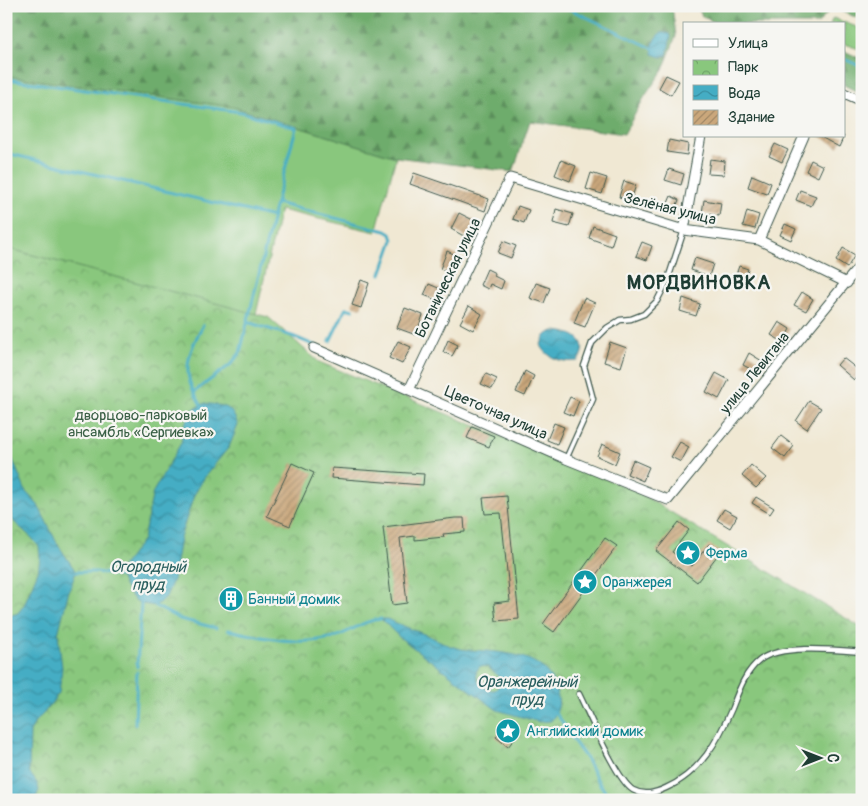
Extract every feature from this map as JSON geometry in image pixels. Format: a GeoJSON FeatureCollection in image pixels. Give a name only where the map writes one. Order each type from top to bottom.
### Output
{"type":"FeatureCollection","features":[{"type":"Feature","properties":{"kind":"street"},"geometry":{"type":"LineString","coordinates":[[846,93],[862,101]]}},
{"type":"Feature","properties":{"kind":"street"},"geometry":{"type":"LineString","coordinates":[[684,230],[701,138]]}},
{"type":"Feature","properties":{"kind":"street"},"geometry":{"type":"LineString","coordinates":[[760,240],[803,138]]}},
{"type":"Feature","properties":{"kind":"street","name":"Зелёная улица"},"geometry":{"type":"LineString","coordinates":[[510,178],[684,230],[760,240],[846,283]]}},
{"type":"Feature","properties":{"kind":"street","name":"Ботаническая улица"},"geometry":{"type":"LineString","coordinates":[[409,390],[510,178]]}},
{"type":"Feature","properties":{"kind":"street","name":"улица Левитана"},"geometry":{"type":"LineString","coordinates":[[668,500],[862,263]]}},
{"type":"Feature","properties":{"kind":"street","name":"Цветочная улица"},"geometry":{"type":"LineString","coordinates":[[314,348],[566,459],[668,500]]}},
{"type":"Feature","properties":{"kind":"lane"},"geometry":{"type":"LineString","coordinates":[[566,459],[593,399],[584,366],[592,343],[620,320],[631,319],[644,314],[657,301],[668,279],[684,230]]}},
{"type":"Feature","properties":{"kind":"lane"},"geometry":{"type":"LineString","coordinates":[[579,694],[620,778],[631,789],[648,794],[658,792],[670,786],[691,772],[706,758],[724,726],[748,671],[762,658],[797,650],[862,652]]}},
{"type":"Feature","properties":{"kind":"green space"},"geometry":{"type":"Polygon","coordinates":[[[6,6],[672,6],[676,36],[663,70],[645,96],[624,134],[530,121],[513,172],[396,157],[233,107],[6,76],[6,6]]]}},
{"type":"Feature","properties":{"kind":"green space"},"geometry":{"type":"Polygon","coordinates":[[[697,6],[862,6],[862,20],[832,7],[820,22],[713,22],[702,16],[697,6]]]}},
{"type":"Feature","properties":{"kind":"green space"},"geometry":{"type":"Polygon","coordinates":[[[833,18],[844,22],[831,22],[833,18]]]}},
{"type":"Feature","properties":{"kind":"green space"},"geometry":{"type":"Polygon","coordinates":[[[846,23],[862,29],[862,50],[846,45],[846,23]]]}},
{"type":"Feature","properties":{"kind":"green space"},"geometry":{"type":"Polygon","coordinates":[[[846,52],[862,59],[862,94],[846,86],[846,52]]]}},
{"type":"Feature","properties":{"kind":"green space"},"geometry":{"type":"Polygon","coordinates":[[[6,76],[233,107],[396,157],[376,232],[280,210],[256,314],[6,248],[6,76]]]}},
{"type":"Feature","properties":{"kind":"green space","name":"дворцово-парковый ансамбль «Сергиевка»"},"geometry":{"type":"Polygon","coordinates":[[[6,248],[268,317],[319,362],[636,491],[862,628],[862,800],[6,800],[6,248]]]}},
{"type":"Feature","properties":{"kind":"water"},"geometry":{"type":"Polygon","coordinates":[[[662,32],[671,36],[667,55],[661,57],[653,54],[652,47],[655,39],[662,32]]]}},
{"type":"Feature","properties":{"kind":"water"},"geometry":{"type":"Polygon","coordinates":[[[554,331],[567,333],[578,338],[583,347],[578,361],[556,359],[547,354],[541,345],[547,334],[554,331]]]}},
{"type":"Feature","properties":{"kind":"water","name":"Огородный пруд"},"geometry":{"type":"Polygon","coordinates":[[[205,403],[229,409],[238,425],[229,447],[206,475],[194,495],[180,538],[173,580],[166,597],[155,606],[142,604],[134,599],[126,590],[121,580],[120,570],[143,539],[153,492],[181,443],[185,423],[195,408],[205,403]]]}},
{"type":"Feature","properties":{"kind":"water"},"geometry":{"type":"Polygon","coordinates":[[[6,443],[26,492],[38,505],[57,543],[76,572],[68,594],[58,634],[62,668],[59,693],[35,722],[30,732],[29,772],[37,783],[39,790],[35,800],[6,800],[6,617],[18,613],[24,605],[38,571],[40,558],[39,547],[13,521],[6,497],[6,443]]]}},
{"type":"Feature","properties":{"kind":"water","name":"Оранжерейный пруд"},"geometry":{"type":"Polygon","coordinates":[[[381,619],[387,619],[450,646],[467,650],[520,656],[538,664],[545,670],[556,689],[558,706],[556,713],[551,721],[539,722],[497,710],[399,637],[381,619]],[[480,666],[476,676],[482,686],[495,690],[500,685],[498,676],[488,667],[480,666]]]}},
{"type":"Feature","properties":{"kind":"building"},"geometry":{"type":"Polygon","coordinates":[[[666,75],[679,81],[671,95],[659,88],[666,75]]]}},
{"type":"Feature","properties":{"kind":"building"},"geometry":{"type":"Polygon","coordinates":[[[823,138],[843,138],[839,147],[823,138]]]}},
{"type":"Feature","properties":{"kind":"building"},"geometry":{"type":"Polygon","coordinates":[[[669,140],[688,144],[687,155],[667,152],[669,140]]]}},
{"type":"Feature","properties":{"kind":"building"},"geometry":{"type":"Polygon","coordinates":[[[775,144],[788,150],[782,162],[769,156],[775,144]]]}},
{"type":"Feature","properties":{"kind":"building"},"geometry":{"type":"Polygon","coordinates":[[[710,159],[725,161],[724,175],[708,174],[710,159]]]}},
{"type":"Feature","properties":{"kind":"building"},"geometry":{"type":"Polygon","coordinates":[[[561,160],[576,166],[570,181],[555,175],[561,160]]]}},
{"type":"Feature","properties":{"kind":"building"},"geometry":{"type":"Polygon","coordinates":[[[811,160],[823,166],[818,177],[806,171],[811,160]]]}},
{"type":"Feature","properties":{"kind":"building"},"geometry":{"type":"Polygon","coordinates":[[[669,169],[684,174],[681,185],[665,180],[669,169]]]}},
{"type":"Feature","properties":{"kind":"building"},"geometry":{"type":"Polygon","coordinates":[[[414,173],[489,199],[485,211],[410,184],[414,173]]]}},
{"type":"Feature","properties":{"kind":"building"},"geometry":{"type":"Polygon","coordinates":[[[591,173],[607,178],[602,194],[586,189],[591,173]]]}},
{"type":"Feature","properties":{"kind":"building"},"geometry":{"type":"Polygon","coordinates":[[[752,175],[771,183],[767,194],[748,187],[752,175]]]}},
{"type":"Feature","properties":{"kind":"building"},"geometry":{"type":"Polygon","coordinates":[[[624,181],[636,185],[631,200],[619,197],[624,181]]]}},
{"type":"Feature","properties":{"kind":"building"},"geometry":{"type":"Polygon","coordinates":[[[800,190],[816,196],[811,206],[796,200],[800,190]]]}},
{"type":"Feature","properties":{"kind":"building"},"geometry":{"type":"Polygon","coordinates":[[[671,196],[679,200],[673,214],[665,210],[671,196]]]}},
{"type":"Feature","properties":{"kind":"building"},"geometry":{"type":"Polygon","coordinates":[[[704,200],[721,203],[719,216],[702,213],[704,200]]]}},
{"type":"Feature","properties":{"kind":"building"},"geometry":{"type":"Polygon","coordinates":[[[518,206],[529,210],[524,223],[513,219],[518,206]]]}},
{"type":"Feature","properties":{"kind":"building"},"geometry":{"type":"Polygon","coordinates":[[[556,209],[573,214],[569,227],[553,223],[556,209]]]}},
{"type":"Feature","properties":{"kind":"building"},"geometry":{"type":"Polygon","coordinates":[[[747,211],[759,215],[755,229],[743,226],[747,211]]]}},
{"type":"Feature","properties":{"kind":"building"},"geometry":{"type":"Polygon","coordinates":[[[459,213],[479,223],[471,240],[451,229],[459,213]]]}},
{"type":"Feature","properties":{"kind":"building"},"geometry":{"type":"Polygon","coordinates":[[[785,224],[796,229],[791,240],[780,235],[785,224]]]}},
{"type":"Feature","properties":{"kind":"building"},"geometry":{"type":"Polygon","coordinates":[[[593,226],[615,234],[611,246],[589,238],[593,226]]]}},
{"type":"Feature","properties":{"kind":"building"},"geometry":{"type":"Polygon","coordinates":[[[503,241],[516,246],[511,258],[498,253],[503,241]]]}},
{"type":"Feature","properties":{"kind":"building"},"geometry":{"type":"Polygon","coordinates":[[[642,242],[652,246],[647,260],[636,256],[642,242]]]}},
{"type":"Feature","properties":{"kind":"building"},"geometry":{"type":"Polygon","coordinates":[[[843,248],[855,255],[847,268],[836,261],[843,248]]]}},
{"type":"Feature","properties":{"kind":"building"},"geometry":{"type":"Polygon","coordinates":[[[447,251],[460,257],[453,274],[440,269],[447,251]]]}},
{"type":"Feature","properties":{"kind":"building"},"geometry":{"type":"Polygon","coordinates":[[[695,258],[713,264],[709,276],[691,270],[695,258]]]}},
{"type":"Feature","properties":{"kind":"building"},"geometry":{"type":"Polygon","coordinates":[[[739,266],[748,269],[742,286],[733,283],[739,266]]]}},
{"type":"Feature","properties":{"kind":"building"},"geometry":{"type":"Polygon","coordinates":[[[487,269],[495,273],[494,276],[504,281],[501,289],[490,284],[488,289],[480,285],[487,269]]]}},
{"type":"Feature","properties":{"kind":"building"},"geometry":{"type":"Polygon","coordinates":[[[361,280],[369,283],[361,308],[352,305],[361,280]]]}},
{"type":"Feature","properties":{"kind":"building"},"geometry":{"type":"Polygon","coordinates":[[[536,283],[550,288],[544,303],[530,298],[536,283]]]}},
{"type":"Feature","properties":{"kind":"building"},"geometry":{"type":"Polygon","coordinates":[[[429,284],[443,290],[438,301],[424,295],[429,284]]]}},
{"type":"Feature","properties":{"kind":"building"},"geometry":{"type":"Polygon","coordinates":[[[802,292],[813,299],[806,311],[794,305],[802,292]]]}},
{"type":"Feature","properties":{"kind":"building"},"geometry":{"type":"Polygon","coordinates":[[[584,298],[595,303],[585,327],[574,323],[584,298]]]}},
{"type":"Feature","properties":{"kind":"building"},"geometry":{"type":"Polygon","coordinates":[[[683,298],[700,304],[696,316],[680,311],[683,298]]]}},
{"type":"Feature","properties":{"kind":"building"},"geometry":{"type":"Polygon","coordinates":[[[469,306],[482,314],[473,330],[460,323],[469,306]]]}},
{"type":"Feature","properties":{"kind":"building"},"geometry":{"type":"Polygon","coordinates":[[[405,308],[423,315],[416,335],[397,328],[405,308]]]}},
{"type":"Feature","properties":{"kind":"building"},"geometry":{"type":"Polygon","coordinates":[[[779,322],[790,329],[783,342],[771,335],[779,322]]]}},
{"type":"Feature","properties":{"kind":"building"},"geometry":{"type":"Polygon","coordinates":[[[448,340],[458,345],[452,356],[443,352],[448,340]]]}},
{"type":"Feature","properties":{"kind":"building"},"geometry":{"type":"Polygon","coordinates":[[[398,341],[411,347],[402,364],[389,358],[398,341]]]}},
{"type":"Feature","properties":{"kind":"building"},"geometry":{"type":"Polygon","coordinates":[[[610,342],[627,348],[621,367],[604,362],[610,342]]]}},
{"type":"Feature","properties":{"kind":"building"},"geometry":{"type":"Polygon","coordinates":[[[749,353],[762,361],[756,372],[743,365],[749,353]]]}},
{"type":"Feature","properties":{"kind":"building"},"geometry":{"type":"Polygon","coordinates":[[[843,358],[861,372],[854,380],[837,365],[843,358]]]}},
{"type":"Feature","properties":{"kind":"building"},"geometry":{"type":"Polygon","coordinates":[[[525,371],[534,376],[525,396],[516,392],[525,371]]]}},
{"type":"Feature","properties":{"kind":"building"},"geometry":{"type":"Polygon","coordinates":[[[716,373],[729,380],[719,399],[706,392],[716,373]]]}},
{"type":"Feature","properties":{"kind":"building"},"geometry":{"type":"Polygon","coordinates":[[[486,374],[497,379],[492,389],[481,384],[486,374]]]}},
{"type":"Feature","properties":{"kind":"building"},"geometry":{"type":"Polygon","coordinates":[[[570,397],[579,401],[573,416],[563,412],[570,397]]]}},
{"type":"Feature","properties":{"kind":"building"},"geometry":{"type":"Polygon","coordinates":[[[809,401],[821,408],[807,429],[796,421],[809,401]]]}},
{"type":"Feature","properties":{"kind":"building"},"geometry":{"type":"Polygon","coordinates":[[[554,423],[564,427],[557,444],[547,440],[554,423]]]}},
{"type":"Feature","properties":{"kind":"building"},"geometry":{"type":"Polygon","coordinates":[[[472,427],[494,436],[489,447],[467,438],[472,427]]]}},
{"type":"Feature","properties":{"kind":"building"},"geometry":{"type":"Polygon","coordinates":[[[781,436],[794,446],[785,458],[772,448],[781,436]]]}},
{"type":"Feature","properties":{"kind":"building"},"geometry":{"type":"Polygon","coordinates":[[[680,442],[689,447],[681,462],[671,457],[680,442]]]}},
{"type":"Feature","properties":{"kind":"building"},"geometry":{"type":"Polygon","coordinates":[[[602,444],[620,452],[615,464],[597,456],[602,444]]]}},
{"type":"Feature","properties":{"kind":"building"},"geometry":{"type":"Polygon","coordinates":[[[633,460],[649,467],[643,481],[627,474],[633,460]]]}},
{"type":"Feature","properties":{"kind":"building"},"geometry":{"type":"Polygon","coordinates":[[[292,463],[314,473],[290,526],[267,516],[292,463]]]}},
{"type":"Feature","properties":{"kind":"building"},"geometry":{"type":"Polygon","coordinates":[[[751,465],[766,478],[756,488],[742,476],[751,465]]]}},
{"type":"Feature","properties":{"kind":"building"},"geometry":{"type":"Polygon","coordinates":[[[332,468],[424,474],[423,485],[331,478],[332,468]]]}},
{"type":"Feature","properties":{"kind":"building"},"geometry":{"type":"Polygon","coordinates":[[[507,496],[519,619],[496,621],[494,603],[510,601],[501,513],[485,514],[483,498],[507,496]]]}},
{"type":"Feature","properties":{"kind":"building"},"geometry":{"type":"Polygon","coordinates":[[[756,497],[774,508],[770,514],[752,503],[756,497]]]}},
{"type":"Feature","properties":{"kind":"building"},"geometry":{"type":"Polygon","coordinates":[[[724,509],[737,516],[730,528],[717,520],[724,509]]]}},
{"type":"Feature","properties":{"kind":"building"},"geometry":{"type":"Polygon","coordinates":[[[464,518],[465,532],[443,534],[444,537],[415,540],[415,536],[400,538],[407,603],[392,605],[383,527],[464,518]]]}},
{"type":"Feature","properties":{"kind":"building"},"geometry":{"type":"Polygon","coordinates":[[[679,522],[689,530],[672,552],[692,566],[709,544],[720,552],[697,582],[656,551],[679,522]]]}},
{"type":"Feature","properties":{"kind":"building"},"geometry":{"type":"Polygon","coordinates":[[[605,538],[617,546],[554,632],[543,624],[605,538]]]}},
{"type":"Feature","properties":{"kind":"building","name":"Банный домик"},"geometry":{"type":"Polygon","coordinates":[[[222,591],[239,591],[239,608],[222,607],[222,591]]]}},
{"type":"Feature","properties":{"kind":"building"},"geometry":{"type":"Polygon","coordinates":[[[508,720],[521,730],[508,747],[496,737],[508,720]]]}},
{"type":"Feature","properties":{"kind":"waterway"},"geometry":{"type":"LineString","coordinates":[[563,6],[652,48]]}},
{"type":"Feature","properties":{"kind":"waterway"},"geometry":{"type":"LineString","coordinates":[[846,60],[862,67]]}},
{"type":"Feature","properties":{"kind":"waterway"},"geometry":{"type":"LineString","coordinates":[[6,79],[241,112],[296,128],[276,203]]}},
{"type":"Feature","properties":{"kind":"waterway"},"geometry":{"type":"LineString","coordinates":[[6,153],[273,217]]}},
{"type":"Feature","properties":{"kind":"waterway"},"geometry":{"type":"LineString","coordinates":[[201,405],[194,392],[230,365],[240,353],[276,203],[386,231],[391,234],[393,240],[381,274]]}},
{"type":"Feature","properties":{"kind":"waterway"},"geometry":{"type":"LineString","coordinates":[[330,341],[346,308],[353,310]]}},
{"type":"Feature","properties":{"kind":"waterway"},"geometry":{"type":"LineString","coordinates":[[247,322],[292,336],[316,346]]}},
{"type":"Feature","properties":{"kind":"waterway"},"geometry":{"type":"LineString","coordinates":[[194,392],[188,375],[189,358],[203,325]]}},
{"type":"Feature","properties":{"kind":"waterway"},"geometry":{"type":"LineString","coordinates":[[76,572],[96,572],[120,576]]}},
{"type":"Feature","properties":{"kind":"waterway"},"geometry":{"type":"LineString","coordinates":[[137,667],[141,604]]}},
{"type":"Feature","properties":{"kind":"waterway"},"geometry":{"type":"LineString","coordinates":[[155,606],[180,619],[216,628]]}},
{"type":"Feature","properties":{"kind":"waterway"},"geometry":{"type":"LineString","coordinates":[[228,630],[281,640],[308,641],[334,637],[362,624],[381,619]]}},
{"type":"Feature","properties":{"kind":"waterway"},"geometry":{"type":"LineString","coordinates":[[135,724],[137,672]]}},
{"type":"Feature","properties":{"kind":"waterway"},"geometry":{"type":"LineString","coordinates":[[556,714],[587,760],[601,786],[613,800]]}},
{"type":"Feature","properties":{"kind":"place","name":"Ферма"},"geometry":{"type":"Point","coordinates":[688,553]}},
{"type":"Feature","properties":{"kind":"place","name":"Оранжерея"},"geometry":{"type":"Point","coordinates":[585,582]}},
{"type":"Feature","properties":{"kind":"place","name":"Банный домик"},"geometry":{"type":"Point","coordinates":[231,599]}},
{"type":"Feature","properties":{"kind":"place","name":"Английский домик"},"geometry":{"type":"Point","coordinates":[508,731]}},
{"type":"Feature","properties":{"kind":"district","name":"МОРДВИНОВКА"},"geometry":{"type":"Point","coordinates":[699,282]}}]}
